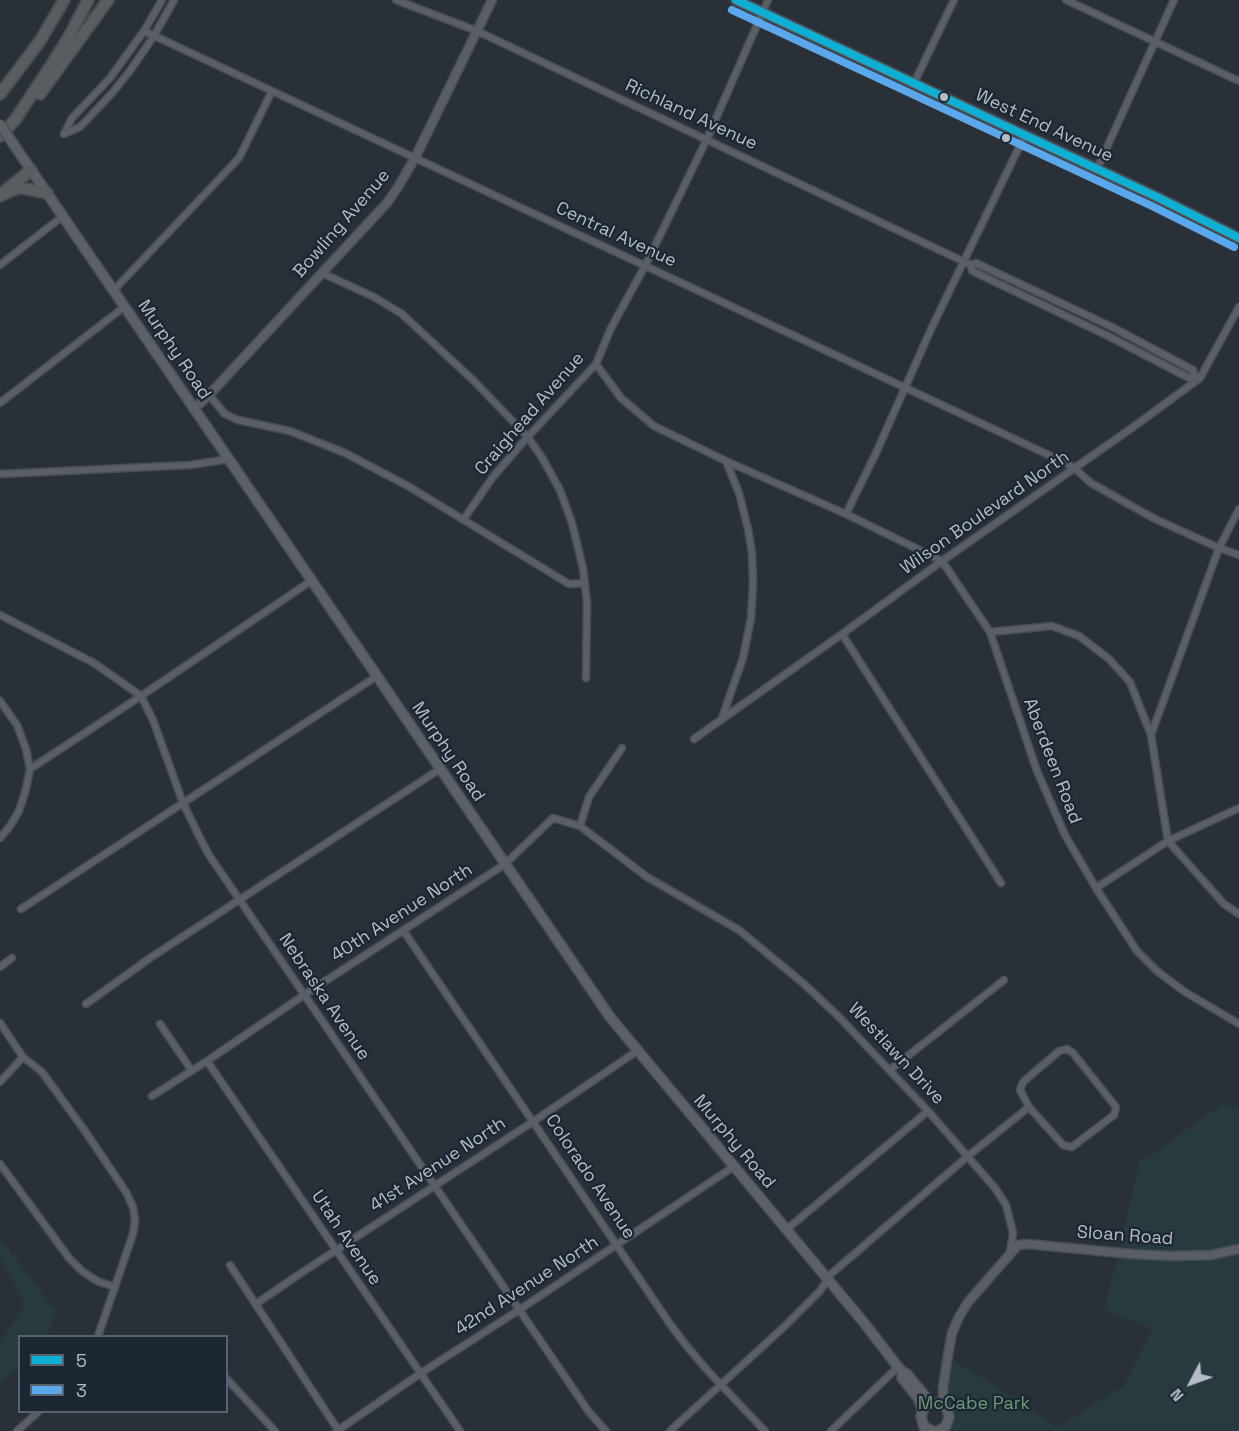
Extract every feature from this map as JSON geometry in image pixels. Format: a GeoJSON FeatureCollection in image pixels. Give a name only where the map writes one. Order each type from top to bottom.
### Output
{"type":"FeatureCollection","features":[{"type":"Feature","properties":{"kind":"highway"},"geometry":{"type":"LineString","coordinates":[[40,41],[56,0]]}},
{"type":"Feature","properties":{"kind":"highway"},"geometry":{"type":"LineString","coordinates":[[0,94],[40,41],[64,0]]}},
{"type":"Feature","properties":{"kind":"highway"},"geometry":{"type":"LineString","coordinates":[[15,120],[59,52],[88,0]]}},
{"type":"Feature","properties":{"kind":"highway"},"geometry":{"type":"LineString","coordinates":[[0,136],[39,95],[108,0]]}},
{"type":"Feature","properties":{"kind":"highway"},"geometry":{"type":"LineString","coordinates":[[0,195],[31,170]]}},
{"type":"Feature","properties":{"kind":"highway"},"geometry":{"type":"LineString","coordinates":[[0,195],[21,188],[46,193]]}},
{"type":"Feature","properties":{"kind":"main road","name":"West End Avenue"},"geometry":{"type":"LineString","coordinates":[[736,0],[1239,238]]}},
{"type":"Feature","properties":{"kind":"main road","name":"Murphy Road"},"geometry":{"type":"LineString","coordinates":[[0,124],[610,1017],[865,1324],[900,1370],[907,1374],[936,1404]]}},
{"type":"Feature","properties":{"kind":"main road","name":"Murphy Road"},"geometry":{"type":"LineString","coordinates":[[900,1370],[902,1378],[918,1398],[922,1411]]}},
{"type":"Feature","properties":{"kind":"main road"},"geometry":{"type":"LineString","coordinates":[[936,1404],[949,1413],[949,1421],[946,1426],[934,1430],[921,1420],[922,1411],[927,1405],[936,1404]]}},
{"type":"Feature","properties":{"kind":"street"},"geometry":{"type":"LineString","coordinates":[[162,0],[144,31],[110,78],[72,118],[64,134],[80,128],[129,72],[154,36],[174,0]]}},
{"type":"Feature","properties":{"kind":"street","name":"Richland Avenue"},"geometry":{"type":"LineString","coordinates":[[396,0],[477,31],[968,263],[976,263],[1110,326],[1194,370],[1198,377]]}},
{"type":"Feature","properties":{"kind":"street","name":"Bowling Avenue"},"geometry":{"type":"LineString","coordinates":[[194,409],[387,203],[416,158],[492,0]]}},
{"type":"Feature","properties":{"kind":"street","name":"Craighead Avenue"},"geometry":{"type":"LineString","coordinates":[[463,520],[493,477],[527,436],[596,364],[610,328],[645,266],[707,140],[768,0]]}},
{"type":"Feature","properties":{"kind":"street"},"geometry":{"type":"LineString","coordinates":[[914,83],[954,0]]}},
{"type":"Feature","properties":{"kind":"street"},"geometry":{"type":"LineString","coordinates":[[1066,0],[1239,81]]}},
{"type":"Feature","properties":{"kind":"street"},"geometry":{"type":"LineString","coordinates":[[1097,169],[1174,0]]}},
{"type":"Feature","properties":{"kind":"street","name":"Central Avenue"},"geometry":{"type":"LineString","coordinates":[[144,31],[905,387],[1074,468],[1091,483],[1154,518],[1239,555]]}},
{"type":"Feature","properties":{"kind":"street"},"geometry":{"type":"LineString","coordinates":[[113,291],[239,158],[272,91]]}},
{"type":"Feature","properties":{"kind":"street"},"geometry":{"type":"LineString","coordinates":[[846,514],[932,327],[968,263],[1025,135]]}},
{"type":"Feature","properties":{"kind":"street"},"geometry":{"type":"LineString","coordinates":[[0,265],[63,216]]}},
{"type":"Feature","properties":{"kind":"street"},"geometry":{"type":"LineString","coordinates":[[322,273],[374,297],[402,314],[474,381],[527,436],[542,456],[560,490],[584,568],[587,603],[586,678]]}},
{"type":"Feature","properties":{"kind":"street"},"geometry":{"type":"LineString","coordinates":[[0,403],[124,307]]}},
{"type":"Feature","properties":{"kind":"street","name":"Wilson Boulevard North"},"geometry":{"type":"LineString","coordinates":[[694,738],[1136,425],[1198,377],[1239,307]]}},
{"type":"Feature","properties":{"kind":"street"},"geometry":{"type":"LineString","coordinates":[[596,364],[621,398],[654,426],[726,461],[846,514],[942,561]]}},
{"type":"Feature","properties":{"kind":"street"},"geometry":{"type":"LineString","coordinates":[[209,395],[225,414],[238,420],[290,431],[345,453],[408,486],[569,584],[585,583]]}},
{"type":"Feature","properties":{"kind":"street"},"geometry":{"type":"LineString","coordinates":[[0,473],[190,465],[228,459]]}},
{"type":"Feature","properties":{"kind":"street"},"geometry":{"type":"LineString","coordinates":[[722,719],[742,658],[752,618],[753,584],[752,553],[748,529],[739,493],[726,461]]}},
{"type":"Feature","properties":{"kind":"street"},"geometry":{"type":"LineString","coordinates":[[1151,735],[1219,548],[1239,509]]}},
{"type":"Feature","properties":{"kind":"street","name":"Aberdeen Road"},"geometry":{"type":"LineString","coordinates":[[942,561],[990,632],[1037,771],[1065,836],[1096,888],[1137,951],[1157,971],[1185,992],[1239,1024]]}},
{"type":"Feature","properties":{"kind":"street"},"geometry":{"type":"LineString","coordinates":[[30,769],[312,581]]}},
{"type":"Feature","properties":{"kind":"street","name":"Nebraska Avenue"},"geometry":{"type":"LineString","coordinates":[[0,615],[93,663],[141,696],[153,720],[183,803],[209,855],[589,1412],[606,1431]]}},
{"type":"Feature","properties":{"kind":"street"},"geometry":{"type":"LineString","coordinates":[[990,632],[1052,626],[1079,636],[1109,659],[1130,682],[1151,735],[1168,841],[1224,904],[1239,914]]}},
{"type":"Feature","properties":{"kind":"street"},"geometry":{"type":"LineString","coordinates":[[842,634],[1001,883]]}},
{"type":"Feature","properties":{"kind":"street"},"geometry":{"type":"LineString","coordinates":[[21,909],[377,676]]}},
{"type":"Feature","properties":{"kind":"street"},"geometry":{"type":"LineString","coordinates":[[0,701],[18,725],[30,769],[19,811],[0,838]]}},
{"type":"Feature","properties":{"kind":"street"},"geometry":{"type":"LineString","coordinates":[[580,826],[589,797],[622,748]]}},
{"type":"Feature","properties":{"kind":"street"},"geometry":{"type":"LineString","coordinates":[[86,1004],[150,958],[440,769]]}},
{"type":"Feature","properties":{"kind":"street"},"geometry":{"type":"LineString","coordinates":[[1096,888],[1168,841],[1239,808]]}},
{"type":"Feature","properties":{"kind":"street","name":"40th Avenue North"},"geometry":{"type":"LineString","coordinates":[[192,1071],[303,994],[505,864],[553,818],[580,826]]}},
{"type":"Feature","properties":{"kind":"street","name":"Westlawn Drive"},"geometry":{"type":"LineString","coordinates":[[580,826],[647,877],[739,930],[804,984],[839,1017],[928,1111],[995,1188],[1006,1205],[1013,1233],[1010,1252]]}},
{"type":"Feature","properties":{"kind":"street","name":"Colorado Avenue"},"geometry":{"type":"LineString","coordinates":[[403,930],[685,1344],[765,1431]]}},
{"type":"Feature","properties":{"kind":"street"},"geometry":{"type":"LineString","coordinates":[[0,967],[12,958]]}},
{"type":"Feature","properties":{"kind":"street"},"geometry":{"type":"LineString","coordinates":[[890,1070],[1004,980]]}},
{"type":"Feature","properties":{"kind":"street"},"geometry":{"type":"LineString","coordinates":[[0,1023],[23,1057],[42,1072],[79,1122],[126,1192],[133,1207],[135,1220],[133,1234],[98,1335]]}},
{"type":"Feature","properties":{"kind":"street"},"geometry":{"type":"LineString","coordinates":[[152,1096],[192,1071],[160,1024]]}},
{"type":"Feature","properties":{"kind":"street"},"geometry":{"type":"LineString","coordinates":[[1066,1049],[1073,1053],[1116,1107],[1114,1116],[1072,1147],[1063,1145],[1029,1107],[1020,1090],[1023,1082],[1059,1050],[1066,1049]]}},
{"type":"Feature","properties":{"kind":"street","name":"41st Avenue North"},"geometry":{"type":"LineString","coordinates":[[256,1304],[637,1051]]}},
{"type":"Feature","properties":{"kind":"street"},"geometry":{"type":"LineString","coordinates":[[0,1082],[23,1057]]}},
{"type":"Feature","properties":{"kind":"street","name":"Utah Avenue"},"geometry":{"type":"LineString","coordinates":[[207,1061],[460,1431]]}},
{"type":"Feature","properties":{"kind":"street"},"geometry":{"type":"LineString","coordinates":[[670,1431],[785,1326],[820,1291],[831,1274],[968,1156],[1029,1107]]}},
{"type":"Feature","properties":{"kind":"street"},"geometry":{"type":"LineString","coordinates":[[786,1230],[928,1111]]}},
{"type":"Feature","properties":{"kind":"street"},"geometry":{"type":"LineString","coordinates":[[0,1164],[69,1258],[97,1281],[114,1287]]}},
{"type":"Feature","properties":{"kind":"street","name":"42nd Avenue North"},"geometry":{"type":"LineString","coordinates":[[338,1430],[733,1167]]}},
{"type":"Feature","properties":{"kind":"street","name":"Sloan Road"},"geometry":{"type":"LineString","coordinates":[[1010,1252],[1018,1245],[1027,1244],[1171,1256],[1211,1255],[1239,1249]]}},
{"type":"Feature","properties":{"kind":"street"},"geometry":{"type":"LineString","coordinates":[[936,1404],[943,1387],[952,1333],[958,1317],[1010,1252]]}},
{"type":"Feature","properties":{"kind":"street"},"geometry":{"type":"LineString","coordinates":[[230,1265],[338,1430]]}},
{"type":"Feature","properties":{"kind":"street"},"geometry":{"type":"LineString","coordinates":[[831,1431],[900,1370]]}},
{"type":"Feature","properties":{"kind":"street"},"geometry":{"type":"LineString","coordinates":[[228,1380],[275,1431]]}},
{"type":"Feature","properties":{"kind":"street"},"geometry":{"type":"LineString","coordinates":[[17,1431],[37,1413]]}},
{"type":"Feature","properties":{"kind":"street"},"geometry":{"type":"LineString","coordinates":[[949,1421],[954,1431]]}},
{"type":"Feature","properties":{"kind":"green space","name":"McCabe Park"},"geometry":{"type":"Polygon","coordinates":[[[1223,1103],[1239,1110],[1239,1431],[942,1431],[946,1426],[945,1396],[951,1359],[1025,1404],[1059,1428],[1124,1386],[1152,1329],[1104,1310],[1139,1162],[1223,1103]]]}},
{"type":"Feature","properties":{"kind":"green space"},"geometry":{"type":"Polygon","coordinates":[[[0,1238],[57,1312],[46,1335],[18,1335],[18,1367],[0,1384],[0,1343],[25,1304],[0,1259],[0,1238]]]}},
{"type":"Feature","properties":{"kind":"transit line","name":"5"},"geometry":{"type":"LineString","coordinates":[[736,0],[1159,198],[1239,238]]}},
{"type":"Feature","properties":{"kind":"transit line","name":"3"},"geometry":{"type":"LineString","coordinates":[[732,10],[1154,207],[1234,247]]}}]}
